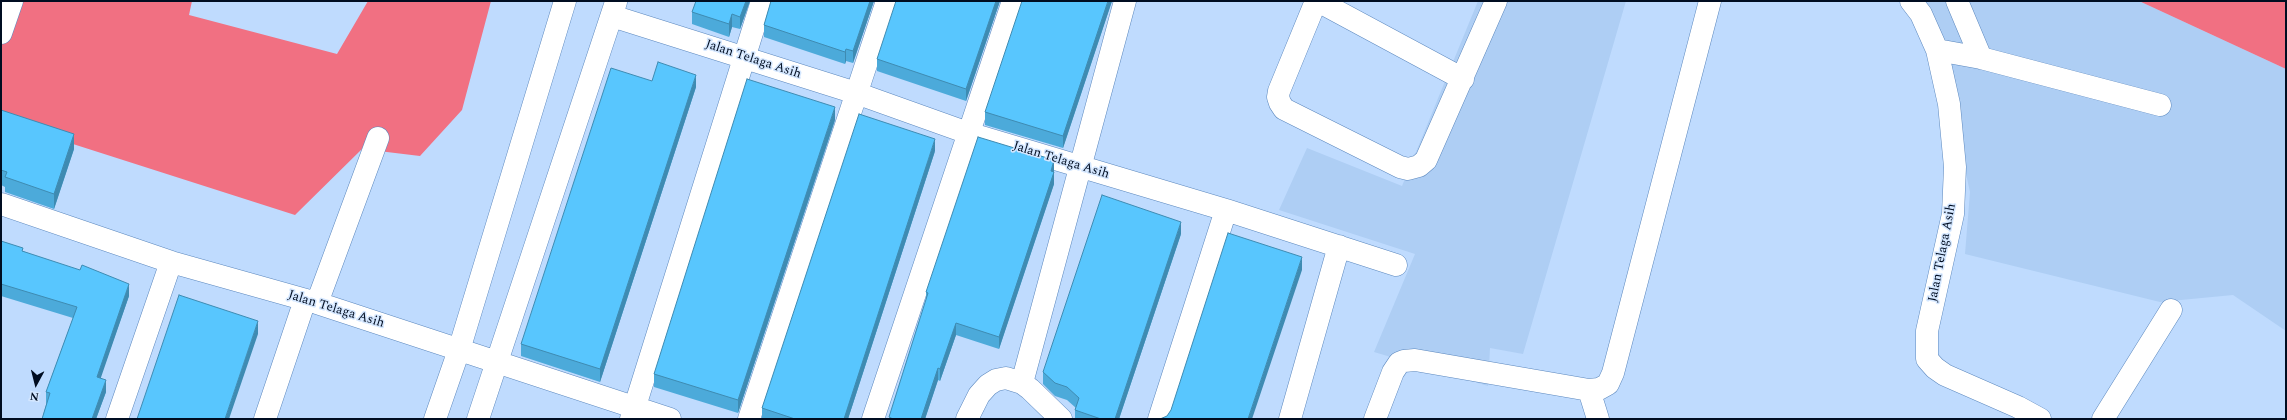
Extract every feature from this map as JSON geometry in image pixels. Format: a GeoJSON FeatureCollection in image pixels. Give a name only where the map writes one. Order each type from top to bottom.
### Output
{"type":"FeatureCollection","features":[{"type":"Feature","properties":{"kind":"street"},"geometry":{"type":"LineString","coordinates":[[1,33],[12,1]]}},
{"type":"Feature","properties":{"kind":"street"},"geometry":{"type":"LineString","coordinates":[[435,419],[459,350],[565,1]]}},
{"type":"Feature","properties":{"kind":"street"},"geometry":{"type":"LineString","coordinates":[[633,413],[762,1]]}},
{"type":"Feature","properties":{"kind":"street"},"geometry":{"type":"LineString","coordinates":[[749,419],[887,1]]}},
{"type":"Feature","properties":{"kind":"street"},"geometry":{"type":"LineString","coordinates":[[873,419],[1013,1]]}},
{"type":"Feature","properties":{"kind":"street"},"geometry":{"type":"LineString","coordinates":[[1022,383],[1082,168],[1125,1]]}},
{"type":"Feature","properties":{"kind":"street"},"geometry":{"type":"LineString","coordinates":[[1463,79],[1317,1],[1279,91],[1278,97],[1284,109],[1400,167],[1415,168],[1426,160],[1463,79],[1496,1]]}},
{"type":"Feature","properties":{"kind":"street"},"geometry":{"type":"LineString","coordinates":[[1375,419],[1393,372],[1399,364],[1404,361],[1415,360],[1589,390],[1600,389],[1608,384],[1613,373],[1710,1]]}},
{"type":"Feature","properties":{"kind":"street","name":"Jalan Telaga Asih"},"geometry":{"type":"LineString","coordinates":[[1911,1],[1921,14],[1937,50],[1949,104],[1955,167],[1953,214],[1928,331],[1927,359],[1935,368],[1945,375],[2018,407],[2040,419]]}},
{"type":"Feature","properties":{"kind":"street"},"geometry":{"type":"LineString","coordinates":[[1957,1],[1981,58]]}},
{"type":"Feature","properties":{"kind":"street"},"geometry":{"type":"LineString","coordinates":[[478,419],[614,8]]}},
{"type":"Feature","properties":{"kind":"street","name":"Jalan Telaga Asih"},"geometry":{"type":"LineString","coordinates":[[614,8],[744,58],[856,93],[968,133],[1226,210],[1396,265]]}},
{"type":"Feature","properties":{"kind":"street"},"geometry":{"type":"LineString","coordinates":[[1937,50],[1981,58],[2160,106]]}},
{"type":"Feature","properties":{"kind":"street"},"geometry":{"type":"LineString","coordinates":[[265,419],[378,138]]}},
{"type":"Feature","properties":{"kind":"street","name":"Jalan Telaga Asih"},"geometry":{"type":"LineString","coordinates":[[1,204],[171,262],[311,302],[459,350],[498,361],[633,413],[670,419]]}},
{"type":"Feature","properties":{"kind":"street"},"geometry":{"type":"LineString","coordinates":[[1159,419],[1226,210]]}},
{"type":"Feature","properties":{"kind":"street"},"geometry":{"type":"LineString","coordinates":[[1290,419],[1340,246]]}},
{"type":"Feature","properties":{"kind":"street"},"geometry":{"type":"LineString","coordinates":[[117,419],[171,262]]}},
{"type":"Feature","properties":{"kind":"street"},"geometry":{"type":"LineString","coordinates":[[2103,419],[2171,310]]}},
{"type":"Feature","properties":{"kind":"street"},"geometry":{"type":"LineString","coordinates":[[967,419],[979,395],[988,385],[996,380],[1006,378],[1022,383],[1061,419]]}},
{"type":"Feature","properties":{"kind":"street"},"geometry":{"type":"LineString","coordinates":[[1589,390],[1598,419]]}},
{"type":"Feature","properties":{"kind":"shaded area"},"geometry":{"type":"Polygon","coordinates":[[[2,1],[192,1],[189,15],[337,54],[368,1],[491,1],[462,110],[420,156],[362,149],[295,215],[1,121],[2,1]]]}},
{"type":"Feature","properties":{"kind":"shaded area"},"geometry":{"type":"Polygon","coordinates":[[[1478,1],[1626,1],[1523,354],[1490,348],[1488,386],[1374,352],[1415,254],[1279,210],[1307,148],[1402,186],[1478,1]]]}},
{"type":"Feature","properties":{"kind":"shaded area"},"geometry":{"type":"Polygon","coordinates":[[[1913,1],[2139,1],[2286,69],[2286,331],[2233,295],[2160,302],[1965,254],[1970,192],[1931,16],[1913,1]]]}},
{"type":"Feature","properties":{"kind":"shaded area"},"geometry":{"type":"Polygon","coordinates":[[[2139,1],[2286,1],[2286,69],[2139,1]]]}},
{"type":"Feature","properties":{"kind":"building"},"geometry":{"type":"Polygon","coordinates":[[[696,1],[746,1],[740,17],[732,14],[729,24],[692,12],[696,1]]]}},
{"type":"Feature","properties":{"kind":"building"},"geometry":{"type":"Polygon","coordinates":[[[771,1],[870,1],[853,51],[846,49],[845,52],[764,25],[771,1]]]}},
{"type":"Feature","properties":{"kind":"building"},"geometry":{"type":"Polygon","coordinates":[[[896,1],[996,1],[966,89],[877,59],[896,1]]]}},
{"type":"Feature","properties":{"kind":"building"},"geometry":{"type":"Polygon","coordinates":[[[1022,1],[1108,1],[1063,136],[985,112],[1022,1]]]}},
{"type":"Feature","properties":{"kind":"building"},"geometry":{"type":"Polygon","coordinates":[[[658,62],[696,75],[600,369],[521,344],[611,68],[652,81],[658,62]]]}},
{"type":"Feature","properties":{"kind":"building"},"geometry":{"type":"Polygon","coordinates":[[[747,79],[835,107],[738,400],[654,374],[747,79]]]}},
{"type":"Feature","properties":{"kind":"building"},"geometry":{"type":"Polygon","coordinates":[[[1,110],[74,134],[54,194],[5,177],[7,172],[1,170],[1,110]]]}},
{"type":"Feature","properties":{"kind":"building"},"geometry":{"type":"Polygon","coordinates":[[[859,114],[935,139],[844,419],[795,419],[762,408],[859,114]]]}},
{"type":"Feature","properties":{"kind":"building"},"geometry":{"type":"Polygon","coordinates":[[[978,137],[1054,160],[1051,171],[1054,172],[999,337],[956,323],[940,369],[938,368],[921,419],[893,419],[889,417],[928,293],[926,292],[978,137]]]}},
{"type":"Feature","properties":{"kind":"building"},"geometry":{"type":"Polygon","coordinates":[[[1102,195],[1181,222],[1115,419],[1101,419],[1075,410],[1079,398],[1067,387],[1055,383],[1043,372],[1102,195]]]}},
{"type":"Feature","properties":{"kind":"building"},"geometry":{"type":"Polygon","coordinates":[[[1228,233],[1302,257],[1248,419],[1160,419],[1167,416],[1171,410],[1228,233]]]}},
{"type":"Feature","properties":{"kind":"building"},"geometry":{"type":"Polygon","coordinates":[[[1,241],[23,248],[22,251],[80,270],[82,265],[129,284],[97,377],[106,380],[92,419],[42,419],[50,393],[46,392],[77,307],[1,284],[1,241]]]}},
{"type":"Feature","properties":{"kind":"building"},"geometry":{"type":"Polygon","coordinates":[[[179,295],[258,321],[225,419],[137,419],[179,295]]]}}]}
